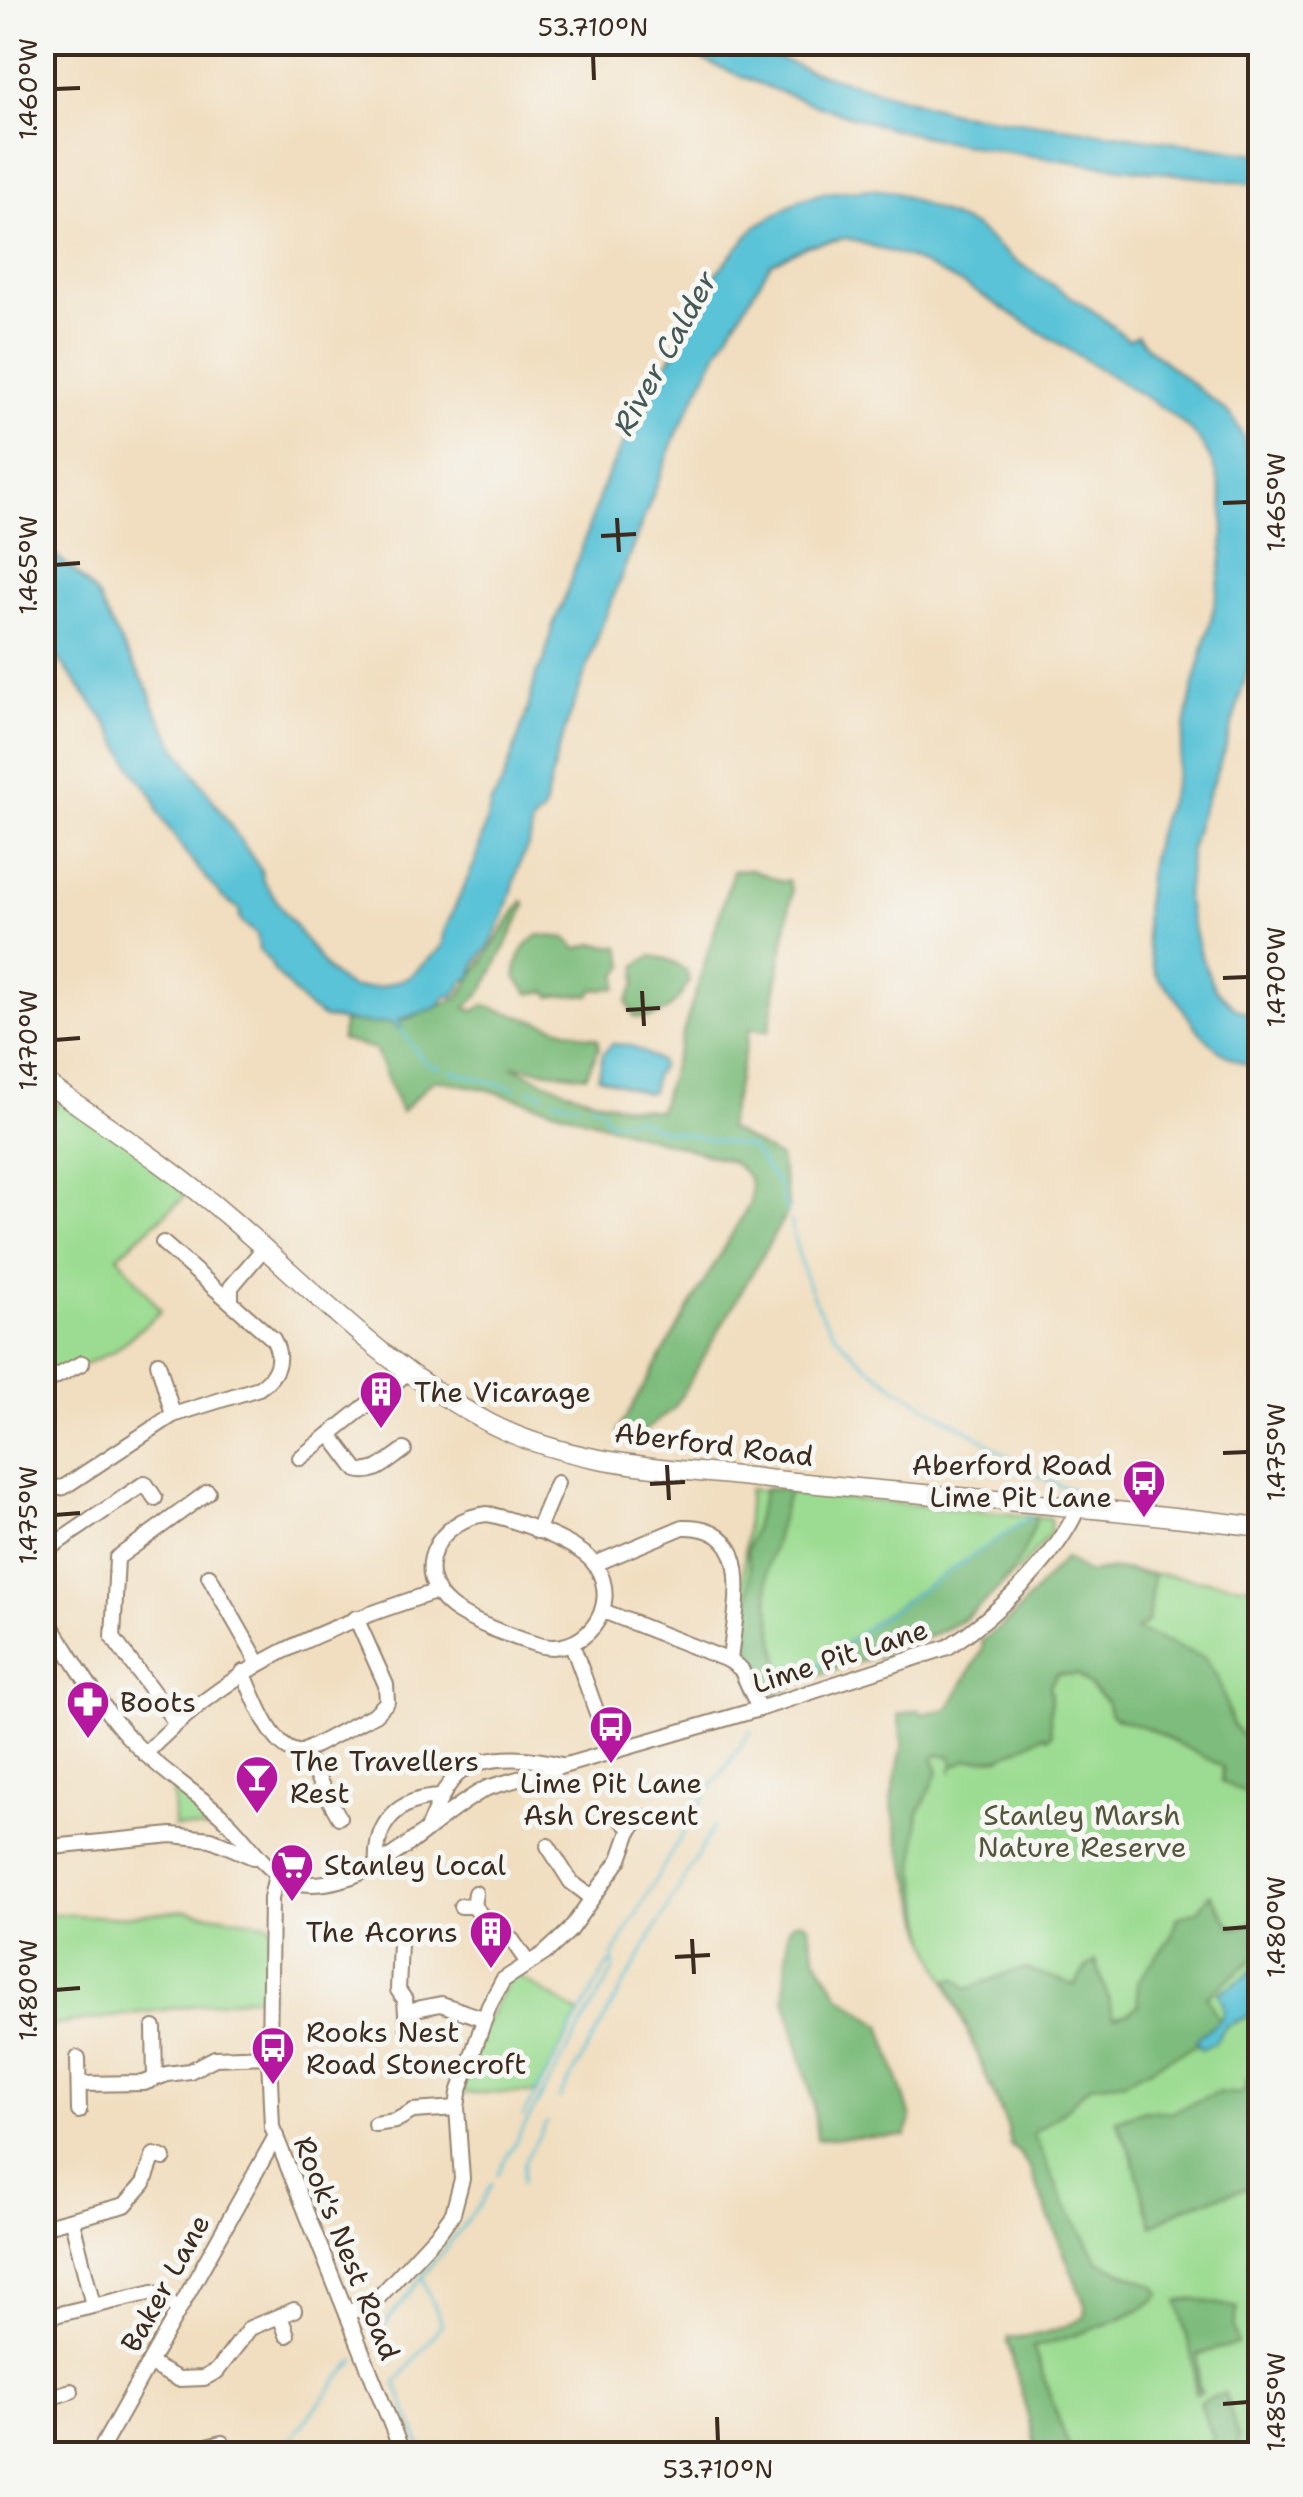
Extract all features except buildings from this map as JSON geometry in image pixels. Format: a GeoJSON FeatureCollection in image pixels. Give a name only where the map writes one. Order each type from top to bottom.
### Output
{"type":"FeatureCollection","features":[{"type":"Feature","properties":{"kind":"main road","name":"Aberford Road"},"geometry":{"type":"LineString","coordinates":[[42,1080],[189,1184],[375,1350],[495,1426],[528,1440],[602,1458],[826,1486],[1079,1506],[1260,1527]]}},
{"type":"Feature","properties":{"kind":"street"},"geometry":{"type":"LineString","coordinates":[[42,1484],[57,1489],[73,1482],[172,1414],[242,1394],[270,1380],[279,1356],[276,1345],[163,1242]]}},
{"type":"Feature","properties":{"kind":"street"},"geometry":{"type":"LineString","coordinates":[[231,1302],[231,1287],[264,1248]]}},
{"type":"Feature","properties":{"kind":"street"},"geometry":{"type":"LineString","coordinates":[[156,1361],[172,1414]]}},
{"type":"Feature","properties":{"kind":"street"},"geometry":{"type":"LineString","coordinates":[[42,1384],[82,1363]]}},
{"type":"Feature","properties":{"kind":"street"},"geometry":{"type":"LineString","coordinates":[[300,1458],[407,1373]]}},
{"type":"Feature","properties":{"kind":"street"},"geometry":{"type":"LineString","coordinates":[[330,1434],[362,1472],[373,1472],[404,1450]]}},
{"type":"Feature","properties":{"kind":"street"},"geometry":{"type":"LineString","coordinates":[[537,1531],[557,1482]]}},
{"type":"Feature","properties":{"kind":"street"},"geometry":{"type":"LineString","coordinates":[[42,1553],[145,1483],[155,1498]]}},
{"type":"Feature","properties":{"kind":"street"},"geometry":{"type":"LineString","coordinates":[[176,1722],[113,1638],[116,1558],[208,1492]]}},
{"type":"Feature","properties":{"kind":"street","name":"Lime Pit Lane"},"geometry":{"type":"LineString","coordinates":[[276,1875],[294,1882],[320,1883],[359,1874],[378,1865],[487,1788],[759,1710],[959,1640],[1018,1587],[1067,1530],[1079,1506]]}},
{"type":"Feature","properties":{"kind":"street"},"geometry":{"type":"LineString","coordinates":[[486,1514],[537,1531],[574,1548],[596,1564],[603,1585],[604,1612],[592,1630],[572,1644],[536,1644],[460,1612],[438,1591],[432,1570],[434,1549],[440,1536],[456,1522],[486,1514]]}},
{"type":"Feature","properties":{"kind":"street"},"geometry":{"type":"LineString","coordinates":[[596,1564],[683,1526],[696,1526],[722,1536],[738,1565],[730,1661]]}},
{"type":"Feature","properties":{"kind":"street"},"geometry":{"type":"LineString","coordinates":[[209,1576],[258,1662]]}},
{"type":"Feature","properties":{"kind":"street"},"geometry":{"type":"LineString","coordinates":[[146,1754],[176,1722],[258,1662],[356,1618],[438,1591]]}},
{"type":"Feature","properties":{"kind":"street"},"geometry":{"type":"LineString","coordinates":[[42,1612],[114,1720],[146,1754],[230,1825],[276,1875]]}},
{"type":"Feature","properties":{"kind":"street"},"geometry":{"type":"LineString","coordinates":[[604,1612],[730,1661],[741,1669],[759,1710]]}},
{"type":"Feature","properties":{"kind":"street"},"geometry":{"type":"LineString","coordinates":[[243,1672],[280,1744],[292,1752],[303,1752],[375,1714],[387,1702],[386,1686],[356,1618]]}},
{"type":"Feature","properties":{"kind":"street"},"geometry":{"type":"LineString","coordinates":[[572,1644],[611,1752]]}},
{"type":"Feature","properties":{"kind":"street"},"geometry":{"type":"LineString","coordinates":[[303,1752],[339,1817]]}},
{"type":"Feature","properties":{"kind":"street","name":"Lime Pit Lane"},"geometry":{"type":"LineString","coordinates":[[428,1828],[453,1779],[475,1764],[509,1760],[546,1761],[561,1766]]}},
{"type":"Feature","properties":{"kind":"street","name":"Lime Pit Lane"},"geometry":{"type":"LineString","coordinates":[[378,1865],[378,1837],[390,1816],[413,1800],[441,1797]]}},
{"type":"Feature","properties":{"kind":"street"},"geometry":{"type":"LineString","coordinates":[[347,2314],[378,2298],[452,2212],[462,2179],[457,2108],[466,2068],[503,1980],[556,1944],[620,1859],[627,1825],[643,1817]]}},
{"type":"Feature","properties":{"kind":"street"},"geometry":{"type":"LineString","coordinates":[[211,1839],[230,1825]]}},
{"type":"Feature","properties":{"kind":"street"},"geometry":{"type":"LineString","coordinates":[[42,1848],[172,1835],[211,1839],[258,1859]]}},
{"type":"Feature","properties":{"kind":"street"},"geometry":{"type":"LineString","coordinates":[[548,1846],[571,1882],[591,1897]]}},
{"type":"Feature","properties":{"kind":"street","name":"Rook's Nest Road"},"geometry":{"type":"LineString","coordinates":[[276,1875],[271,1898],[271,2120],[403,2454]]}},
{"type":"Feature","properties":{"kind":"street"},"geometry":{"type":"LineString","coordinates":[[470,1902],[493,1928],[512,1940],[528,1962]]}},
{"type":"Feature","properties":{"kind":"street"},"geometry":{"type":"LineString","coordinates":[[400,1943],[398,1990],[405,2000],[406,2019],[441,2004],[485,2018]]}},
{"type":"Feature","properties":{"kind":"street"},"geometry":{"type":"LineString","coordinates":[[154,2028],[155,2078]]}},
{"type":"Feature","properties":{"kind":"street"},"geometry":{"type":"LineString","coordinates":[[79,2084],[144,2083],[190,2071],[224,2056],[269,2056]]}},
{"type":"Feature","properties":{"kind":"street"},"geometry":{"type":"LineString","coordinates":[[78,2058],[80,2110]]}},
{"type":"Feature","properties":{"kind":"street"},"geometry":{"type":"LineString","coordinates":[[376,2124],[395,2121],[413,2111],[457,2108]]}},
{"type":"Feature","properties":{"kind":"street","name":"Baker Lane"},"geometry":{"type":"LineString","coordinates":[[98,2454],[276,2136]]}},
{"type":"Feature","properties":{"kind":"street"},"geometry":{"type":"LineString","coordinates":[[42,2226],[124,2205],[137,2196],[154,2155],[164,2158]]}},
{"type":"Feature","properties":{"kind":"street"},"geometry":{"type":"LineString","coordinates":[[72,2221],[93,2305]]}},
{"type":"Feature","properties":{"kind":"street"},"geometry":{"type":"LineString","coordinates":[[42,2318],[152,2292],[178,2308]]}},
{"type":"Feature","properties":{"kind":"street"},"geometry":{"type":"LineString","coordinates":[[150,2364],[178,2379],[204,2378],[217,2371],[250,2328],[287,2313],[287,2336]]}},
{"type":"Feature","properties":{"kind":"street"},"geometry":{"type":"LineString","coordinates":[[180,2454],[212,2449]]}},
{"type":"Feature","properties":{"kind":"green space"},"geometry":{"type":"Polygon","coordinates":[[[750,869],[782,882],[788,880],[792,892],[769,1031],[750,1028],[727,1128],[780,1158],[789,1209],[674,1408],[631,1442],[618,1431],[750,1203],[751,1189],[745,1174],[730,1161],[485,1089],[434,1079],[401,1112],[375,1049],[341,1040],[343,1022],[404,1020],[458,998],[523,901],[526,905],[484,989],[466,1008],[475,1011],[484,1005],[597,1039],[599,1048],[586,1076],[512,1066],[583,1096],[659,1111],[733,871],[750,869]]]}},
{"type":"Feature","properties":{"kind":"green space"},"geometry":{"type":"Polygon","coordinates":[[[539,935],[566,938],[577,949],[593,944],[620,947],[625,966],[618,974],[617,988],[593,990],[590,996],[551,997],[547,991],[529,994],[516,978],[517,965],[521,953],[539,935]]]}},
{"type":"Feature","properties":{"kind":"green space"},"geometry":{"type":"Polygon","coordinates":[[[651,956],[686,970],[689,982],[679,998],[661,1014],[635,1017],[627,1001],[636,984],[637,965],[651,956]]]}},
{"type":"Feature","properties":{"kind":"green space"},"geometry":{"type":"Polygon","coordinates":[[[66,1096],[194,1188],[118,1256],[161,1311],[114,1351],[43,1384],[43,1118],[66,1096]]]}},
{"type":"Feature","properties":{"kind":"green space"},"geometry":{"type":"Polygon","coordinates":[[[765,1488],[789,1489],[767,1570],[769,1606],[784,1689],[771,1695],[758,1662],[749,1653],[747,1552],[765,1488]]]}},
{"type":"Feature","properties":{"kind":"green space"},"geometry":{"type":"Polygon","coordinates":[[[749,1489],[1050,1518],[1051,1532],[1023,1566],[964,1620],[931,1636],[810,1678],[760,1702],[738,1650],[749,1489]]]}},
{"type":"Feature","properties":{"kind":"green space"},"geometry":{"type":"Polygon","coordinates":[[[1032,1516],[1036,1520],[1021,1557],[1000,1586],[975,1609],[914,1642],[810,1678],[806,1674],[880,1617],[1032,1516]]]}},
{"type":"Feature","properties":{"kind":"green space","name":"Stanley Marsh Nature Reserve"},"geometry":{"type":"Polygon","coordinates":[[[1065,1558],[1087,1573],[1115,1569],[1260,1587],[1260,2454],[1038,2454],[1008,2342],[1009,2338],[1048,2332],[1076,2322],[1085,2317],[1086,2307],[1030,2169],[1010,2145],[1008,2128],[928,1939],[891,1800],[903,1744],[898,1715],[948,1709],[983,1649],[982,1641],[1013,1617],[1065,1558]]]}},
{"type":"Feature","properties":{"kind":"green space"},"geometry":{"type":"Polygon","coordinates":[[[1065,1558],[1087,1573],[1115,1569],[1153,1575],[1148,1622],[1136,1630],[1205,1658],[1218,1679],[1233,1725],[1260,1756],[1260,1800],[1222,1782],[1223,1767],[1147,1728],[1115,1718],[1106,1701],[1078,1675],[1057,1674],[1049,1687],[1052,1734],[1047,1738],[1044,1735],[1000,1758],[967,1760],[953,1767],[951,1773],[950,1756],[938,1754],[933,1759],[938,1773],[918,1815],[915,1870],[928,1939],[891,1800],[903,1744],[898,1715],[948,1709],[983,1649],[982,1641],[1013,1617],[1065,1558]]]}},
{"type":"Feature","properties":{"kind":"green space"},"geometry":{"type":"Polygon","coordinates":[[[173,1789],[215,1823],[216,1830],[174,1827],[173,1789]]]}},
{"type":"Feature","properties":{"kind":"green space"},"geometry":{"type":"Polygon","coordinates":[[[1210,1894],[1233,1928],[1260,1917],[1260,1954],[1207,1996],[1217,2017],[1227,2023],[1217,2034],[1125,2081],[1090,2085],[1064,2111],[1033,2133],[1065,2204],[1099,2262],[1155,2286],[1160,2294],[1121,2318],[1033,2347],[1071,2454],[1038,2454],[1009,2338],[1066,2326],[1085,2317],[1086,2307],[1030,2169],[1010,2145],[1008,2128],[947,1980],[957,1979],[968,1989],[1027,1969],[1075,1985],[1096,1961],[1114,2017],[1127,2014],[1138,2005],[1137,1982],[1171,1937],[1177,1918],[1198,1911],[1210,1894]]]}},
{"type":"Feature","properties":{"kind":"green space"},"geometry":{"type":"Polygon","coordinates":[[[186,1910],[271,1924],[270,1995],[54,2025],[43,2030],[42,1913],[112,1917],[186,1910]]]}},
{"type":"Feature","properties":{"kind":"green space"},"geometry":{"type":"Polygon","coordinates":[[[801,1921],[808,1925],[815,1955],[839,1995],[881,2025],[911,2118],[906,2136],[817,2139],[813,2102],[785,1998],[788,1930],[792,1923],[801,1921]]]}},
{"type":"Feature","properties":{"kind":"green space"},"geometry":{"type":"Polygon","coordinates":[[[513,1973],[580,2014],[536,2093],[459,2093],[483,2028],[513,1973]]]}},
{"type":"Feature","properties":{"kind":"green space"},"geometry":{"type":"Polygon","coordinates":[[[1260,2074],[1260,2184],[1187,2206],[1152,2226],[1132,2156],[1116,2120],[1145,2110],[1171,2112],[1218,2092],[1239,2094],[1247,2088],[1246,2080],[1260,2074]]]}},
{"type":"Feature","properties":{"kind":"green space"},"geometry":{"type":"Polygon","coordinates":[[[1196,2299],[1238,2308],[1234,2327],[1237,2344],[1198,2354],[1198,2386],[1202,2392],[1196,2394],[1193,2361],[1178,2301],[1196,2299]]]}},
{"type":"Feature","properties":{"kind":"green space"},"geometry":{"type":"Polygon","coordinates":[[[1225,2393],[1238,2438],[1237,2454],[1180,2454],[1209,2442],[1213,2436],[1199,2402],[1225,2393]]]}},
{"type":"Feature","properties":{"kind":"water"},"geometry":{"type":"Polygon","coordinates":[[[666,43],[741,43],[808,70],[952,112],[1260,154],[1260,184],[1031,156],[918,135],[808,102],[666,43]]]}},
{"type":"Feature","properties":{"kind":"water","name":"River Calder"},"geometry":{"type":"Polygon","coordinates":[[[871,189],[894,192],[975,227],[1010,257],[1096,313],[1129,340],[1137,335],[1231,415],[1243,436],[1260,494],[1260,603],[1252,654],[1224,753],[1191,847],[1186,898],[1199,951],[1214,988],[1234,1007],[1260,1019],[1260,1068],[1234,1059],[1211,1043],[1161,982],[1151,959],[1145,919],[1152,857],[1177,772],[1222,558],[1221,490],[1211,460],[1193,433],[1164,409],[968,287],[910,258],[846,238],[807,246],[771,263],[719,349],[677,433],[601,628],[558,750],[543,812],[531,825],[529,843],[504,916],[472,977],[436,1008],[398,1020],[402,1027],[398,1029],[390,1022],[372,1024],[324,1018],[307,1007],[259,950],[257,935],[240,920],[239,909],[222,897],[187,855],[109,726],[43,638],[43,546],[97,596],[175,745],[261,870],[263,880],[283,910],[329,972],[351,988],[380,987],[409,977],[442,947],[445,929],[476,860],[491,803],[503,782],[552,627],[604,483],[644,400],[718,271],[756,226],[800,200],[823,193],[871,189]]]}},
{"type":"Feature","properties":{"kind":"water"},"geometry":{"type":"Polygon","coordinates":[[[612,1044],[630,1045],[659,1061],[661,1066],[654,1076],[652,1091],[645,1093],[598,1077],[603,1054],[612,1044]]]}},
{"type":"Feature","properties":{"kind":"water"},"geometry":{"type":"Polygon","coordinates":[[[1260,1962],[1260,2011],[1226,2026],[1215,2042],[1201,2049],[1196,2040],[1219,2021],[1224,2010],[1218,1993],[1244,1978],[1260,1962]]]}},
{"type":"Feature","properties":{"kind":"waterway"},"geometry":{"type":"LineString","coordinates":[[400,1028],[425,1063],[440,1068]]}},
{"type":"Feature","properties":{"kind":"waterway"},"geometry":{"type":"LineString","coordinates":[[451,1071],[516,1089]]}},
{"type":"Feature","properties":{"kind":"waterway"},"geometry":{"type":"LineString","coordinates":[[528,1090],[544,1094]]}},
{"type":"Feature","properties":{"kind":"waterway"},"geometry":{"type":"LineString","coordinates":[[554,1099],[579,1104]]}},
{"type":"Feature","properties":{"kind":"waterway"},"geometry":{"type":"LineString","coordinates":[[590,1104],[600,1107]]}},
{"type":"Feature","properties":{"kind":"waterway"},"geometry":{"type":"LineString","coordinates":[[603,1111],[607,1121],[637,1118],[658,1129],[750,1147],[778,1184],[788,1213]]}},
{"type":"Feature","properties":{"kind":"waterway"},"geometry":{"type":"LineString","coordinates":[[790,1220],[816,1304],[851,1351],[910,1396],[1032,1472],[1072,1489]]}},
{"type":"Feature","properties":{"kind":"waterway"},"geometry":{"type":"LineString","coordinates":[[806,1674],[880,1618],[1032,1516]]}},
{"type":"Feature","properties":{"kind":"waterway"},"geometry":{"type":"LineString","coordinates":[[497,2174],[613,1971],[613,1956],[652,1886],[700,1804],[751,1731]]}},
{"type":"Feature","properties":{"kind":"waterway"},"geometry":{"type":"LineString","coordinates":[[559,2099],[714,1826]]}},
{"type":"Feature","properties":{"kind":"waterway"},"geometry":{"type":"LineString","coordinates":[[523,2116],[608,1965],[613,1964]]}},
{"type":"Feature","properties":{"kind":"waterway"},"geometry":{"type":"LineString","coordinates":[[522,2183],[524,2162],[547,2122]]}},
{"type":"Feature","properties":{"kind":"waterway"},"geometry":{"type":"LineString","coordinates":[[380,2330],[481,2203],[492,2183]]}},
{"type":"Feature","properties":{"kind":"waterway"},"geometry":{"type":"LineString","coordinates":[[422,2277],[442,2324],[396,2383],[424,2454]]}},
{"type":"Feature","properties":{"kind":"waterway"},"geometry":{"type":"LineString","coordinates":[[278,2454],[355,2360]]}},
{"type":"Feature","properties":{"kind":"place","name":"The Vicarage"},"geometry":{"type":"Point","coordinates":[381,1430]}},
{"type":"Feature","properties":{"kind":"place","name":"Aberford Road Lime Pit Lane"},"geometry":{"type":"Point","coordinates":[1144,1519]}},
{"type":"Feature","properties":{"kind":"place","name":"Boots"},"geometry":{"type":"Point","coordinates":[88,1740]}},
{"type":"Feature","properties":{"kind":"place","name":"Lime Pit Lane Ash Crescent"},"geometry":{"type":"Point","coordinates":[611,1765]}},
{"type":"Feature","properties":{"kind":"place","name":"The Travellers Rest"},"geometry":{"type":"Point","coordinates":[257,1815]}},
{"type":"Feature","properties":{"kind":"place","name":"Stanley Local"},"geometry":{"type":"Point","coordinates":[292,1903]}},
{"type":"Feature","properties":{"kind":"place","name":"The Acorns"},"geometry":{"type":"Point","coordinates":[491,1970]}},
{"type":"Feature","properties":{"kind":"place","name":"Rooks Nest Road Stonecroft"},"geometry":{"type":"Point","coordinates":[273,2086]}}]}
